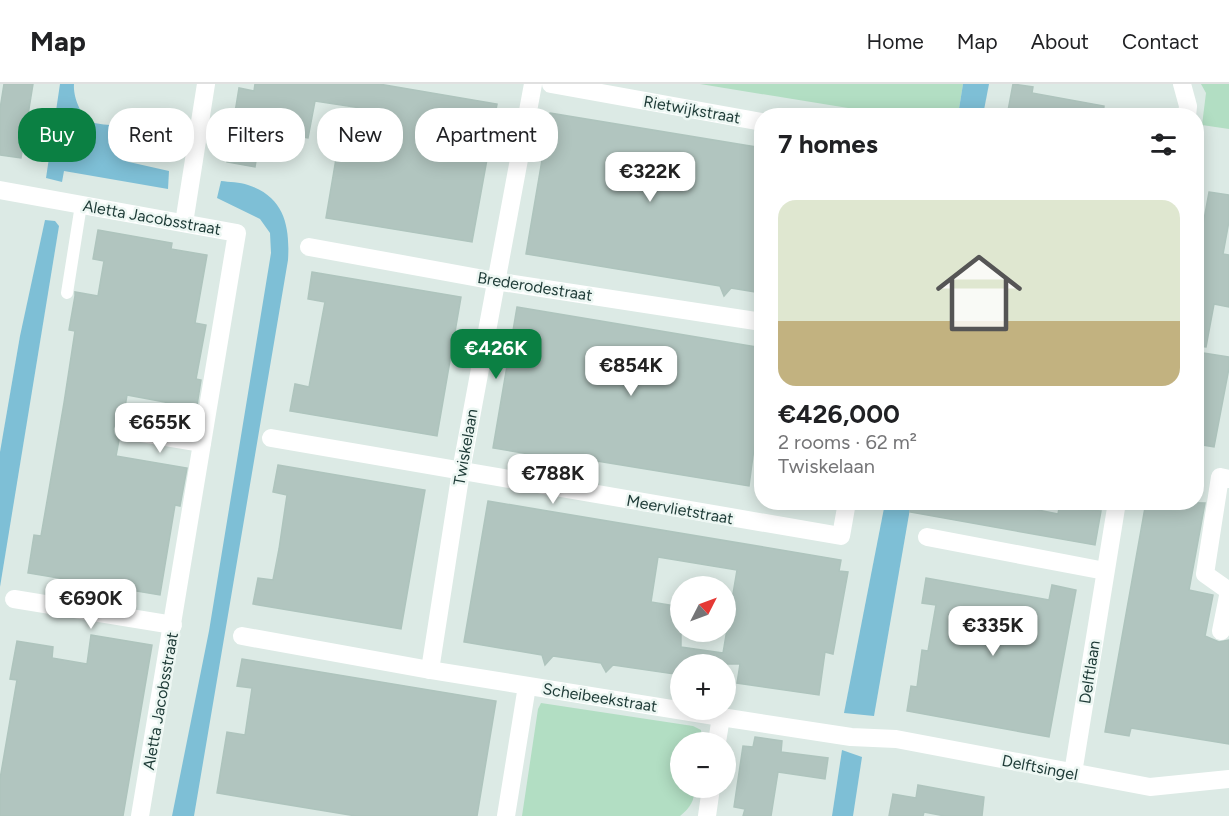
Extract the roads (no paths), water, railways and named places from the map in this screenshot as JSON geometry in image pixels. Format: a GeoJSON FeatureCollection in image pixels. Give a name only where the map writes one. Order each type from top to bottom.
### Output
{"type":"FeatureCollection","features":[{"type":"Feature","properties":{"kind":"street"},"geometry":{"type":"LineString","coordinates":[[184,223],[206,84]]}},
{"type":"Feature","properties":{"kind":"street","name":"Twiskelaan"},"geometry":{"type":"LineString","coordinates":[[430,670],[461,471],[533,84]]}},
{"type":"Feature","properties":{"kind":"street","name":"Rietwijkstraat"},"geometry":{"type":"LineString","coordinates":[[551,84],[754,121]]}},
{"type":"Feature","properties":{"kind":"street"},"geometry":{"type":"LineString","coordinates":[[1182,84],[1188,108]]}},
{"type":"Feature","properties":{"kind":"street","name":"Aletta Jacobsstraat"},"geometry":{"type":"LineString","coordinates":[[0,190],[237,233],[141,816]]}},
{"type":"Feature","properties":{"kind":"street","name":"Brederodestraat"},"geometry":{"type":"LineString","coordinates":[[309,247],[495,281],[754,321]]}},
{"type":"Feature","properties":{"kind":"street"},"geometry":{"type":"LineString","coordinates":[[124,430],[202,443]]}},
{"type":"Feature","properties":{"kind":"street","name":"Meervlietstraat"},"geometry":{"type":"LineString","coordinates":[[271,438],[841,536],[846,510]]}},
{"type":"Feature","properties":{"kind":"street"},"geometry":{"type":"LineString","coordinates":[[1221,630],[1229,591],[1205,574],[1220,477],[1229,479]]}},
{"type":"Feature","properties":{"kind":"street","name":"Delftlaan"},"geometry":{"type":"LineString","coordinates":[[1074,773],[1116,510]]}},
{"type":"Feature","properties":{"kind":"street"},"geometry":{"type":"LineString","coordinates":[[927,537],[1105,571]]}},
{"type":"Feature","properties":{"kind":"street"},"geometry":{"type":"LineString","coordinates":[[14,599],[173,625]]}},
{"type":"Feature","properties":{"kind":"street","name":"Scheibeekstraat"},"geometry":{"type":"LineString","coordinates":[[242,636],[430,670],[670,709]]}},
{"type":"Feature","properties":{"kind":"street","name":"Scheibeekstraat"},"geometry":{"type":"LineString","coordinates":[[506,816],[527,686]]}},
{"type":"Feature","properties":{"kind":"street","name":"Scheibeekstraat"},"geometry":{"type":"LineString","coordinates":[[736,719],[851,737]]}},
{"type":"Feature","properties":{"kind":"street","name":"Delftsingel"},"geometry":{"type":"LineString","coordinates":[[851,737],[896,740],[1150,787],[1229,779]]}},
{"type":"Feature","properties":{"kind":"street"},"geometry":{"type":"LineString","coordinates":[[707,816],[710,798]]}},
{"type":"Feature","properties":{"kind":"lane"},"geometry":{"type":"LineString","coordinates":[[67,293],[81,205]]}},
{"type":"Feature","properties":{"kind":"water"},"geometry":{"type":"Polygon","coordinates":[[[60,84],[74,84],[80,108],[56,108],[60,84]]]}},
{"type":"Feature","properties":{"kind":"water"},"geometry":{"type":"Polygon","coordinates":[[[963,84],[989,84],[984,108],[959,108],[963,84]]]}},
{"type":"Feature","properties":{"kind":"water"},"geometry":{"type":"Polygon","coordinates":[[[96,123],[108,125],[108,162],[129,162],[169,171],[168,189],[64,171],[62,182],[46,178],[48,162],[96,162],[96,123]]]}},
{"type":"Feature","properties":{"kind":"water"},"geometry":{"type":"Polygon","coordinates":[[[221,181],[245,184],[260,190],[277,205],[286,225],[288,260],[194,816],[172,816],[209,631],[271,253],[270,233],[260,219],[217,198],[221,181]]]}},
{"type":"Feature","properties":{"kind":"water"},"geometry":{"type":"Polygon","coordinates":[[[45,220],[55,221],[59,226],[0,587],[0,452],[20,336],[45,220]]]}},
{"type":"Feature","properties":{"kind":"water"},"geometry":{"type":"Polygon","coordinates":[[[884,510],[910,510],[874,716],[844,713],[884,510]]]}},
{"type":"Feature","properties":{"kind":"water"},"geometry":{"type":"Polygon","coordinates":[[[842,750],[862,757],[853,816],[832,816],[842,750]]]}}]}
